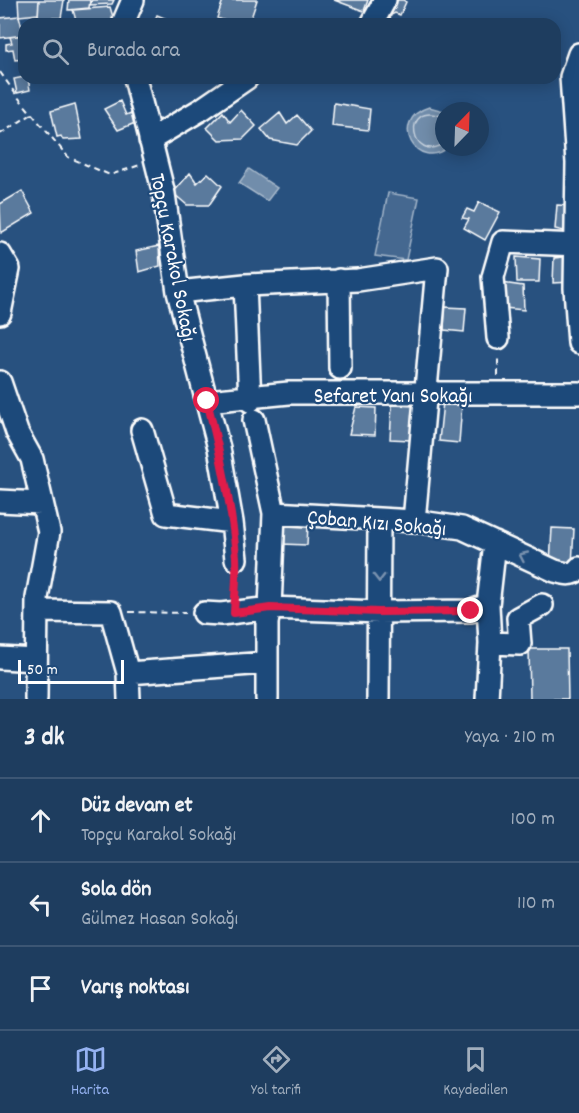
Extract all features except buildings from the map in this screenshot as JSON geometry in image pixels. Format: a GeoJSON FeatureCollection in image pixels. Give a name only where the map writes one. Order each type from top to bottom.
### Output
{"type":"FeatureCollection","features":[{"type":"Feature","properties":{"kind":"street"},"geometry":{"type":"LineString","coordinates":[[127,18],[133,0]]}},
{"type":"Feature","properties":{"kind":"street"},"geometry":{"type":"LineString","coordinates":[[375,18],[385,0]]}},
{"type":"Feature","properties":{"kind":"street"},"geometry":{"type":"LineString","coordinates":[[579,54],[571,77],[577,163],[575,288],[579,343]]}},
{"type":"Feature","properties":{"kind":"street","name":"Topçu Karakol Sokağı"},"geometry":{"type":"LineString","coordinates":[[136,84],[164,194],[178,292],[219,448],[236,559]]}},
{"type":"Feature","properties":{"kind":"street"},"geometry":{"type":"LineString","coordinates":[[153,150],[202,109],[238,84]]}},
{"type":"Feature","properties":{"kind":"street"},"geometry":{"type":"LineString","coordinates":[[498,338],[493,277],[503,242],[577,245]]}},
{"type":"Feature","properties":{"kind":"street"},"geometry":{"type":"LineString","coordinates":[[0,254],[9,269],[0,312]]}},
{"type":"Feature","properties":{"kind":"street"},"geometry":{"type":"LineString","coordinates":[[178,292],[245,285],[358,280],[438,268],[414,521]]}},
{"type":"Feature","properties":{"kind":"street"},"geometry":{"type":"LineString","coordinates":[[339,280],[340,368]]}},
{"type":"Feature","properties":{"kind":"street"},"geometry":{"type":"LineString","coordinates":[[245,285],[251,406],[274,513],[270,608],[267,623],[267,699]]}},
{"type":"Feature","properties":{"kind":"street"},"geometry":{"type":"LineString","coordinates":[[0,382],[8,434],[32,459],[49,532],[38,598],[36,699]]}},
{"type":"Feature","properties":{"kind":"street","name":"Sefaret Yanı Sokağı"},"geometry":{"type":"LineString","coordinates":[[207,401],[251,406],[289,393],[579,393]]}},
{"type":"Feature","properties":{"kind":"street"},"geometry":{"type":"LineString","coordinates":[[142,430],[166,514],[232,522]]}},
{"type":"Feature","properties":{"kind":"street"},"geometry":{"type":"LineString","coordinates":[[0,501],[41,504]]}},
{"type":"Feature","properties":{"kind":"street","name":"Çoban Kızı Sokağı"},"geometry":{"type":"LineString","coordinates":[[274,513],[414,521],[462,528],[555,571],[568,574],[578,570]]}},
{"type":"Feature","properties":{"kind":"street"},"geometry":{"type":"LineString","coordinates":[[378,699],[379,519]]}},
{"type":"Feature","properties":{"kind":"street"},"geometry":{"type":"LineString","coordinates":[[488,699],[490,643],[488,605],[495,543]]}},
{"type":"Feature","properties":{"kind":"street"},"geometry":{"type":"LineString","coordinates":[[204,613],[234,613],[270,608],[379,612],[471,611],[488,605]]}},
{"type":"Feature","properties":{"kind":"street"},"geometry":{"type":"LineString","coordinates":[[490,643],[520,644],[518,618],[542,605]]}},
{"type":"Feature","properties":{"kind":"street"},"geometry":{"type":"LineString","coordinates":[[37,611],[111,612],[128,673],[129,699]]}},
{"type":"Feature","properties":{"kind":"street"},"geometry":{"type":"LineString","coordinates":[[0,658],[36,660]]}},
{"type":"Feature","properties":{"kind":"street"},"geometry":{"type":"LineString","coordinates":[[128,673],[267,663]]}},
{"type":"Feature","properties":{"kind":"path"},"geometry":{"type":"LineString","coordinates":[[0,72],[68,157],[110,175],[153,150]]}},
{"type":"Feature","properties":{"kind":"path"},"geometry":{"type":"LineString","coordinates":[[0,134],[32,114]]}},
{"type":"Feature","properties":{"kind":"path"},"geometry":{"type":"LineString","coordinates":[[498,338],[498,394]]}},
{"type":"Feature","properties":{"kind":"path"},"geometry":{"type":"LineString","coordinates":[[234,613],[236,559]]}},
{"type":"Feature","properties":{"kind":"path"},"geometry":{"type":"LineString","coordinates":[[111,612],[204,613]]}},
{"type":"Feature","properties":{"kind":"shaded area"},"geometry":{"type":"Polygon","coordinates":[[[388,193],[419,198],[406,260],[375,256],[388,193]]]}},
{"type":"Feature","properties":{"kind":"water"},"geometry":{"type":"Polygon","coordinates":[[[429,107],[435,109],[435,153],[426,154],[411,142],[408,132],[410,122],[416,114],[429,107]]]}},
{"type":"Feature","properties":{"kind":"water"},"geometry":{"type":"Polygon","coordinates":[[[249,169],[277,188],[267,201],[239,183],[249,169]]]}},
{"type":"Feature","properties":{"kind":"route"},"geometry":{"type":"LineString","coordinates":[[207,401],[219,448],[232,522],[236,559],[234,613],[270,608],[379,612],[471,611]]}}]}
